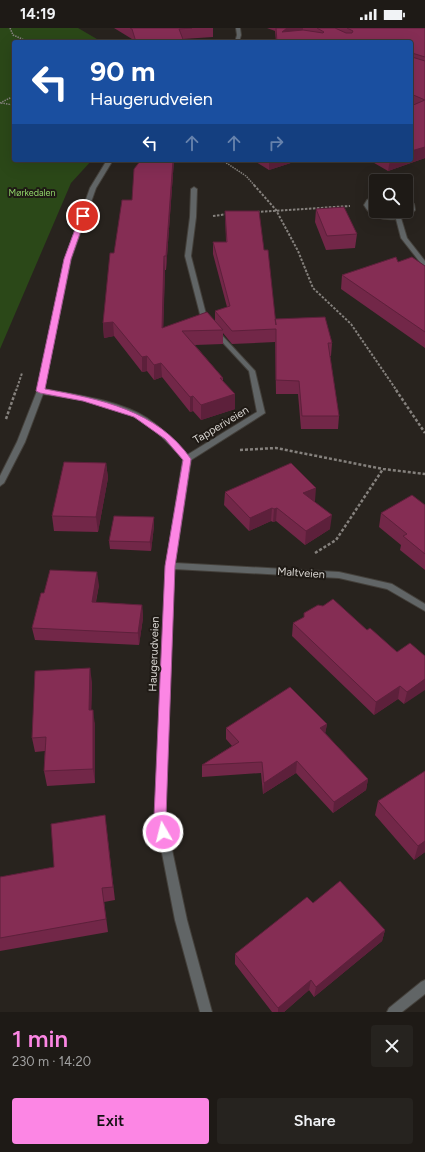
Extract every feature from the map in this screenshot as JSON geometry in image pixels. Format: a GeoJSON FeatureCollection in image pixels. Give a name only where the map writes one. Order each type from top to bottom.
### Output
{"type":"FeatureCollection","features":[{"type":"Feature","properties":{"kind":"street"},"geometry":{"type":"LineString","coordinates":[[238,28],[239,35],[238,40]]}},
{"type":"Feature","properties":{"kind":"street"},"geometry":{"type":"LineString","coordinates":[[0,483],[21,442],[40,391],[68,259],[93,188],[109,162]]}},
{"type":"Feature","properties":{"kind":"street","name":"Tapperiveien"},"geometry":{"type":"LineString","coordinates":[[187,459],[261,413],[252,371],[204,318],[188,256],[193,217],[194,189]]}},
{"type":"Feature","properties":{"kind":"street"},"geometry":{"type":"LineString","coordinates":[[369,201],[367,205],[369,210]]}},
{"type":"Feature","properties":{"kind":"street"},"geometry":{"type":"LineString","coordinates":[[398,218],[404,238],[425,265]]}},
{"type":"Feature","properties":{"kind":"street"},"geometry":{"type":"LineString","coordinates":[[40,391],[85,399],[137,416],[168,437],[187,459]]}},
{"type":"Feature","properties":{"kind":"street","name":"Haugerudveien"},"geometry":{"type":"LineString","coordinates":[[187,459],[170,566],[160,817],[181,920],[206,1012]]}},
{"type":"Feature","properties":{"kind":"street","name":"Maltveien"},"geometry":{"type":"LineString","coordinates":[[170,566],[288,571],[339,575],[389,586],[425,608]]}},
{"type":"Feature","properties":{"kind":"street"},"geometry":{"type":"LineString","coordinates":[[393,1012],[425,986]]}},
{"type":"Feature","properties":{"kind":"path"},"geometry":{"type":"LineString","coordinates":[[10,28],[13,35],[24,40]]}},
{"type":"Feature","properties":{"kind":"path"},"geometry":{"type":"LineString","coordinates":[[0,103],[12,97]]}},
{"type":"Feature","properties":{"kind":"path"},"geometry":{"type":"LineString","coordinates":[[0,103],[12,105]]}},
{"type":"Feature","properties":{"kind":"path"},"geometry":{"type":"LineString","coordinates":[[225,162],[246,176],[276,210],[298,251],[314,288],[351,324],[425,433]]}},
{"type":"Feature","properties":{"kind":"path"},"geometry":{"type":"LineString","coordinates":[[253,212],[367,205]]}},
{"type":"Feature","properties":{"kind":"path"},"geometry":{"type":"LineString","coordinates":[[193,217],[230,214]]}},
{"type":"Feature","properties":{"kind":"path"},"geometry":{"type":"LineString","coordinates":[[240,450],[276,448],[383,469],[425,474]]}},
{"type":"Feature","properties":{"kind":"path"},"geometry":{"type":"LineString","coordinates":[[288,571],[336,540],[383,469]]}},
{"type":"Feature","properties":{"kind":"green space","name":"Mørkedalen"},"geometry":{"type":"Polygon","coordinates":[[[0,28],[78,28],[99,40],[12,40],[12,162],[90,162],[71,183],[0,349],[0,28]]]}},
{"type":"Feature","properties":{"kind":"building"},"geometry":{"type":"Polygon","coordinates":[[[130,28],[192,28],[179,29],[183,40],[135,40],[132,29],[130,28]]]}},
{"type":"Feature","properties":{"kind":"building"},"geometry":{"type":"Polygon","coordinates":[[[276,28],[287,28],[282,32],[303,30],[323,33],[324,32],[317,28],[335,28],[346,33],[352,33],[353,31],[347,28],[425,28],[425,57],[413,53],[413,40],[277,40],[276,28]]]}},
{"type":"Feature","properties":{"kind":"building"},"geometry":{"type":"Polygon","coordinates":[[[413,57],[425,61],[425,100],[413,95],[413,57]]]}},
{"type":"Feature","properties":{"kind":"building"},"geometry":{"type":"Polygon","coordinates":[[[425,100],[425,147],[413,150],[413,105],[425,100]]]}},
{"type":"Feature","properties":{"kind":"building"},"geometry":{"type":"Polygon","coordinates":[[[139,162],[173,162],[166,256],[164,256],[162,328],[207,312],[223,330],[182,331],[235,394],[201,405],[193,396],[190,397],[161,363],[154,365],[147,356],[142,357],[113,322],[103,323],[110,253],[114,253],[122,200],[132,200],[134,169],[139,162]]]}},
{"type":"Feature","properties":{"kind":"building"},"geometry":{"type":"Polygon","coordinates":[[[344,207],[357,234],[327,236],[316,209],[344,207]]]}},
{"type":"Feature","properties":{"kind":"building"},"geometry":{"type":"Polygon","coordinates":[[[225,211],[259,211],[264,250],[268,250],[275,319],[325,317],[332,343],[328,343],[339,416],[302,416],[299,381],[276,380],[276,329],[232,331],[215,311],[230,306],[213,242],[227,242],[225,211]]]}},
{"type":"Feature","properties":{"kind":"building"},"geometry":{"type":"Polygon","coordinates":[[[396,257],[398,262],[412,257],[425,266],[425,332],[342,275],[396,257]]]}},
{"type":"Feature","properties":{"kind":"building"},"geometry":{"type":"Polygon","coordinates":[[[64,462],[106,463],[96,517],[52,516],[64,462]]]}},
{"type":"Feature","properties":{"kind":"building"},"geometry":{"type":"Polygon","coordinates":[[[291,463],[316,488],[303,493],[332,515],[306,531],[277,508],[272,508],[250,518],[225,492],[291,463]]]}},
{"type":"Feature","properties":{"kind":"building"},"geometry":{"type":"Polygon","coordinates":[[[412,495],[425,505],[425,554],[403,536],[407,534],[381,513],[412,495]]]}},
{"type":"Feature","properties":{"kind":"building"},"geometry":{"type":"Polygon","coordinates":[[[114,516],[154,517],[150,542],[109,541],[114,516]]]}},
{"type":"Feature","properties":{"kind":"building"},"geometry":{"type":"Polygon","coordinates":[[[50,570],[97,572],[92,602],[142,605],[138,633],[32,628],[41,593],[44,593],[50,570]]]}},
{"type":"Feature","properties":{"kind":"building"},"geometry":{"type":"Polygon","coordinates":[[[333,599],[367,630],[370,628],[397,652],[410,643],[425,656],[425,679],[407,692],[400,686],[376,702],[293,623],[304,617],[304,613],[318,605],[323,606],[333,599]]]}},
{"type":"Feature","properties":{"kind":"building"},"geometry":{"type":"Polygon","coordinates":[[[90,668],[89,710],[93,710],[93,769],[44,771],[46,737],[32,738],[35,671],[90,668]]]}},
{"type":"Feature","properties":{"kind":"building"},"geometry":{"type":"Polygon","coordinates":[[[290,687],[327,724],[320,728],[368,779],[334,802],[297,761],[264,783],[262,762],[202,765],[239,742],[226,728],[290,687]]]}},
{"type":"Feature","properties":{"kind":"building"},"geometry":{"type":"Polygon","coordinates":[[[425,771],[425,841],[418,846],[378,801],[425,771]]]}},
{"type":"Feature","properties":{"kind":"building"},"geometry":{"type":"Polygon","coordinates":[[[105,815],[113,887],[102,888],[106,919],[0,938],[0,877],[54,867],[51,824],[105,815]]]}},
{"type":"Feature","properties":{"kind":"building"},"geometry":{"type":"Polygon","coordinates":[[[340,881],[385,930],[316,987],[311,980],[278,1008],[235,954],[307,897],[313,903],[340,881]]]}},
{"type":"Feature","properties":{"kind":"route"},"geometry":{"type":"LineString","coordinates":[[83,216],[68,259],[40,391],[85,399],[137,416],[168,437],[187,459],[170,566],[160,817],[163,832]]}}]}
